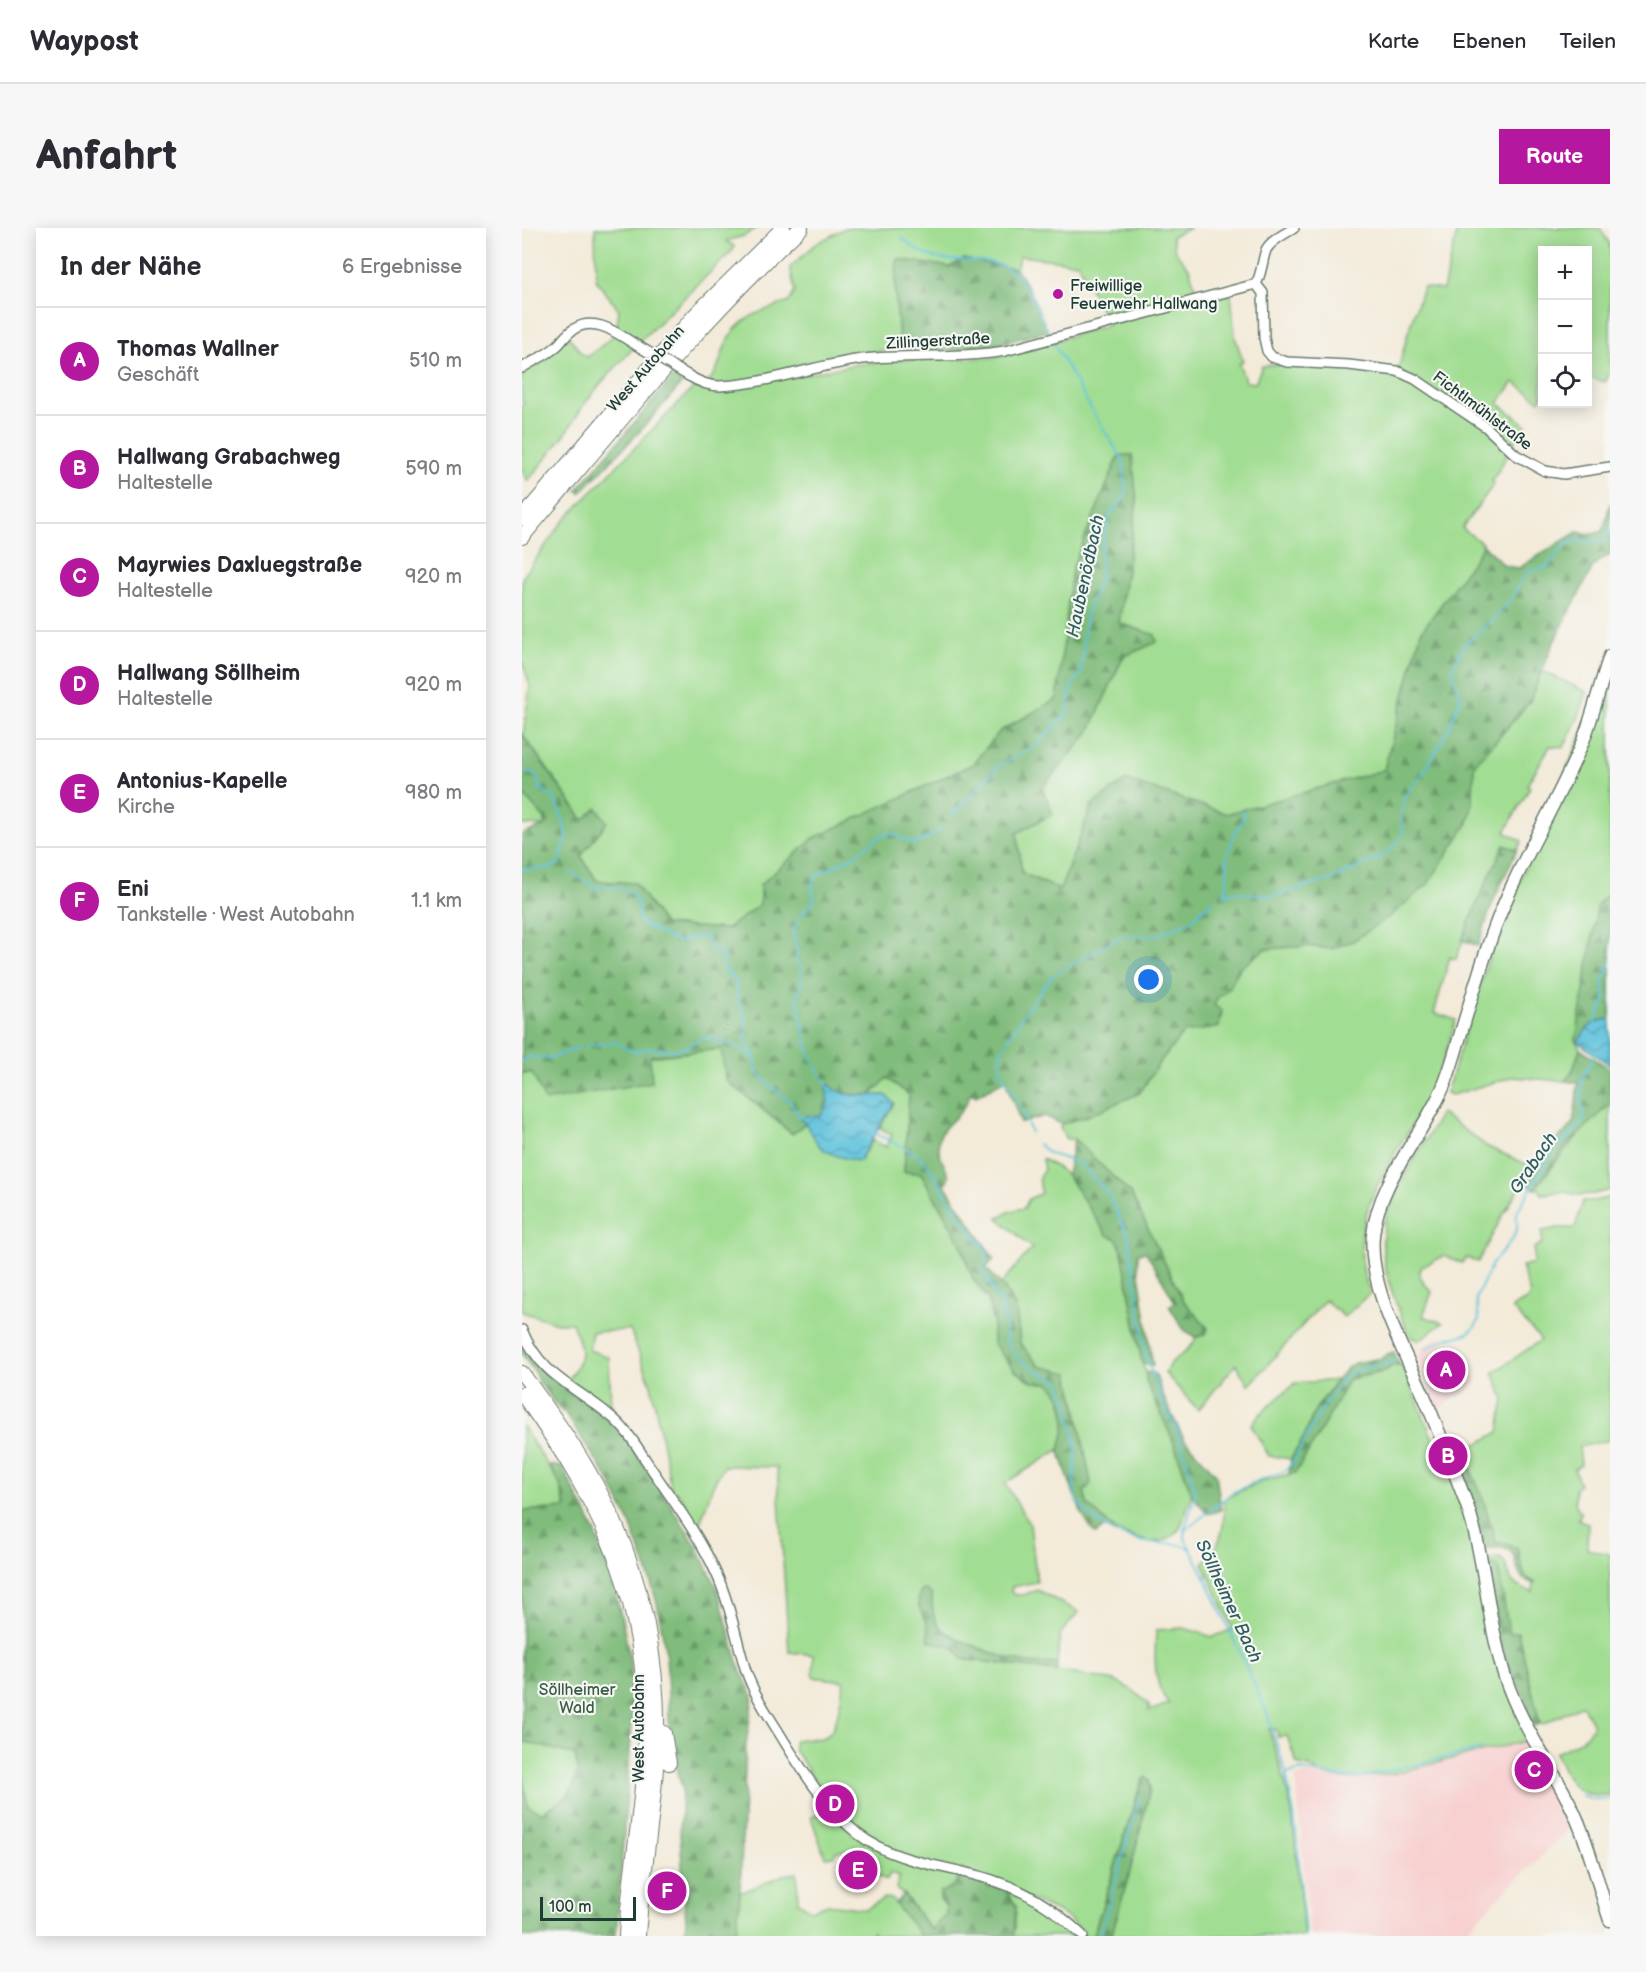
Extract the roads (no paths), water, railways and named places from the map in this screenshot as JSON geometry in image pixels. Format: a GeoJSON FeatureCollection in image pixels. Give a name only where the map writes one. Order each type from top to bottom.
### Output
{"type":"FeatureCollection","features":[{"type":"Feature","properties":{"kind":"highway","name":"West Autobahn"},"geometry":{"type":"LineString","coordinates":[[522,518],[695,315],[783,228]]}},
{"type":"Feature","properties":{"kind":"highway","name":"West Autobahn"},"geometry":{"type":"LineString","coordinates":[[522,537],[706,321],[801,228]]}},
{"type":"Feature","properties":{"kind":"highway","name":"West Autobahn"},"geometry":{"type":"LineString","coordinates":[[522,1373],[552,1414],[603,1498],[624,1544],[640,1589],[650,1631],[657,1681],[656,1768],[638,1936]]}},
{"type":"Feature","properties":{"kind":"highway","name":"West Autobahn"},"geometry":{"type":"LineString","coordinates":[[522,1394],[552,1436],[588,1496],[615,1555],[632,1605],[641,1655],[646,1727],[626,1936]]}},
{"type":"Feature","properties":{"kind":"highway"},"geometry":{"type":"LineString","coordinates":[[658,1714],[664,1724],[669,1763]]}},
{"type":"Feature","properties":{"kind":"main road"},"geometry":{"type":"LineString","coordinates":[[1610,656],[1584,738],[1521,865],[1500,914],[1478,975],[1449,1072],[1440,1094],[1389,1184],[1379,1206],[1372,1239],[1373,1268],[1380,1293],[1437,1428],[1472,1522],[1482,1556],[1498,1654],[1506,1680],[1531,1737],[1556,1778],[1577,1822],[1610,1920]]}},
{"type":"Feature","properties":{"kind":"street"},"geometry":{"type":"LineString","coordinates":[[1256,284],[1262,273],[1266,250],[1271,243],[1294,228]]}},
{"type":"Feature","properties":{"kind":"street","name":"Zillingerstraße"},"geometry":{"type":"LineString","coordinates":[[522,368],[550,352],[573,329],[589,324],[599,324],[689,376],[703,383],[722,386],[862,359],[977,356],[1030,345],[1256,284]]}},
{"type":"Feature","properties":{"kind":"street","name":"Fichtlmühlstraße"},"geometry":{"type":"LineString","coordinates":[[1256,284],[1263,293],[1264,338],[1267,351],[1272,357],[1287,362],[1349,365],[1397,371],[1415,379],[1486,427],[1516,455],[1545,471],[1564,474],[1610,467]]}},
{"type":"Feature","properties":{"kind":"street"},"geometry":{"type":"LineString","coordinates":[[522,1330],[535,1355],[553,1375],[609,1415],[624,1429],[642,1453],[699,1542],[718,1577],[745,1670],[758,1697],[792,1753],[838,1815],[872,1844],[903,1858],[996,1881],[1024,1893],[1058,1914],[1083,1936]]}},
{"type":"Feature","properties":{"kind":"water"},"geometry":{"type":"Polygon","coordinates":[[[1610,1019],[1610,1065],[1578,1042],[1591,1026],[1599,1021],[1610,1019]]]}},
{"type":"Feature","properties":{"kind":"water"},"geometry":{"type":"Polygon","coordinates":[[[829,1084],[834,1089],[848,1094],[886,1095],[894,1103],[859,1161],[837,1156],[822,1148],[801,1120],[806,1116],[821,1116],[828,1103],[826,1088],[829,1084]]]}},
{"type":"Feature","properties":{"kind":"waterway","name":"Haubenödbach"},"geometry":{"type":"LineString","coordinates":[[902,238],[920,252],[936,258],[994,263],[1010,270],[1027,290],[1049,333]]}},
{"type":"Feature","properties":{"kind":"waterway","name":"Haubenödbach"},"geometry":{"type":"LineString","coordinates":[[950,817],[997,768],[1037,744],[1067,714],[1071,687],[1081,673],[1086,615],[1100,579],[1102,544],[1110,514],[1122,501],[1126,491],[1123,460],[1053,342]]}},
{"type":"Feature","properties":{"kind":"waterway","name":"Söllheimer Bach"},"geometry":{"type":"LineString","coordinates":[[1224,895],[1234,892],[1273,896],[1333,879],[1392,849],[1404,834],[1401,820],[1404,797],[1424,772],[1447,732],[1461,698],[1452,671],[1463,646],[1496,617],[1528,571],[1547,567],[1566,544],[1576,540],[1589,543],[1605,540],[1610,530]]}},
{"type":"Feature","properties":{"kind":"waterway"},"geometry":{"type":"LineString","coordinates":[[522,752],[522,757]]}},
{"type":"Feature","properties":{"kind":"waterway"},"geometry":{"type":"LineString","coordinates":[[522,771],[538,776],[540,789],[552,795],[563,819],[567,837],[559,864],[550,868],[522,869]]}},
{"type":"Feature","properties":{"kind":"waterway"},"geometry":{"type":"LineString","coordinates":[[1224,895],[1227,885],[1227,857],[1234,834],[1244,818],[1243,811]]}},
{"type":"Feature","properties":{"kind":"waterway","name":"Haubenödbach"},"geometry":{"type":"LineString","coordinates":[[828,1087],[812,1060],[797,995],[802,983],[801,968],[796,960],[794,930],[801,916],[814,901],[812,884],[816,876],[854,856],[879,837],[891,833],[914,844],[941,829]]}},
{"type":"Feature","properties":{"kind":"waterway"},"geometry":{"type":"LineString","coordinates":[[570,872],[595,887],[618,888],[631,892],[637,902],[640,923],[678,942],[706,936],[712,951],[725,956],[721,966],[737,982],[737,995],[746,1021],[745,1039],[754,1055],[757,1072],[791,1102],[799,1116],[804,1118]]}},
{"type":"Feature","properties":{"kind":"waterway","name":"Söllheimer Bach"},"geometry":{"type":"LineString","coordinates":[[1031,1132],[1020,1105],[1000,1072],[1000,1052],[1025,1012],[1052,976],[1120,937],[1157,935],[1190,921],[1213,900]]}},
{"type":"Feature","properties":{"kind":"waterway","name":"Grabach"},"geometry":{"type":"LineString","coordinates":[[1595,1023],[1605,1000],[1603,981],[1610,963]]}},
{"type":"Feature","properties":{"kind":"waterway"},"geometry":{"type":"LineString","coordinates":[[585,1046],[616,1042],[632,1051],[647,1048],[674,1050],[687,1047],[703,1037],[732,1045],[753,1055]]}},
{"type":"Feature","properties":{"kind":"waterway"},"geometry":{"type":"LineString","coordinates":[[522,1061],[528,1057],[552,1058],[578,1048]]}},
{"type":"Feature","properties":{"kind":"waterway","name":"Grabach"},"geometry":{"type":"LineString","coordinates":[[1425,1349],[1447,1338],[1468,1333],[1475,1327],[1479,1319],[1476,1298],[1492,1264],[1512,1240],[1517,1229],[1517,1212],[1555,1148],[1577,1129],[1583,1119],[1581,1085],[1584,1074],[1596,1053]]}},
{"type":"Feature","properties":{"kind":"waterway","name":"Haubenödbach"},"geometry":{"type":"LineString","coordinates":[[874,1133],[906,1148],[928,1165],[953,1207],[985,1249],[988,1255],[983,1270],[1002,1306],[1006,1325],[1006,1341],[1020,1360],[1057,1380],[1065,1396],[1075,1441],[1075,1491],[1081,1506],[1098,1522],[1123,1535],[1146,1542],[1181,1545],[1189,1548]]}},
{"type":"Feature","properties":{"kind":"waterway","name":"Söllheimer Bach"},"geometry":{"type":"LineString","coordinates":[[1038,1144],[1050,1154],[1083,1166],[1108,1194],[1128,1235],[1147,1360],[1166,1409],[1177,1430],[1194,1485],[1195,1495],[1184,1531],[1185,1539],[1204,1574],[1266,1710],[1286,1774],[1297,1840],[1305,1936]]}},
{"type":"Feature","properties":{"kind":"waterway","name":"Grabach"},"geometry":{"type":"LineString","coordinates":[[1184,1531],[1232,1493],[1285,1471],[1294,1461],[1320,1412],[1345,1376],[1354,1371],[1395,1361]]}},
{"type":"Feature","properties":{"kind":"waterway"},"geometry":{"type":"LineString","coordinates":[[1286,1774],[1302,1770],[1337,1777],[1361,1777],[1482,1749]]}},
{"type":"Feature","properties":{"kind":"waterway"},"geometry":{"type":"LineString","coordinates":[[1581,1795],[1593,1799],[1610,1799]]}},
{"type":"Feature","properties":{"kind":"waterway"},"geometry":{"type":"LineString","coordinates":[[1100,1936],[1139,1798]]}},
{"type":"Feature","properties":{"kind":"place","name":"Freiwillige Feuerwehr Hallwang"},"geometry":{"type":"Point","coordinates":[1058,294]}},
{"type":"Feature","properties":{"kind":"place","name":"Thomas Wallner"},"geometry":{"type":"Point","coordinates":[1446,1370]}},
{"type":"Feature","properties":{"kind":"place","name":"Hallwang Grabachweg"},"geometry":{"type":"Point","coordinates":[1448,1456]}},
{"type":"Feature","properties":{"kind":"place","name":"Mayrwies Daxluegstraße"},"geometry":{"type":"Point","coordinates":[1534,1770]}},
{"type":"Feature","properties":{"kind":"place","name":"Hallwang Söllheim"},"geometry":{"type":"Point","coordinates":[835,1804]}},
{"type":"Feature","properties":{"kind":"place","name":"Antonius-Kapelle"},"geometry":{"type":"Point","coordinates":[858,1870]}},
{"type":"Feature","properties":{"kind":"place","name":"Eni"},"geometry":{"type":"Point","coordinates":[667,1891]}},
{"type":"Feature","properties":{"kind":"park label","name":"Söllheimer Wald"},"geometry":{"type":"Point","coordinates":[577,1698]}}]}
